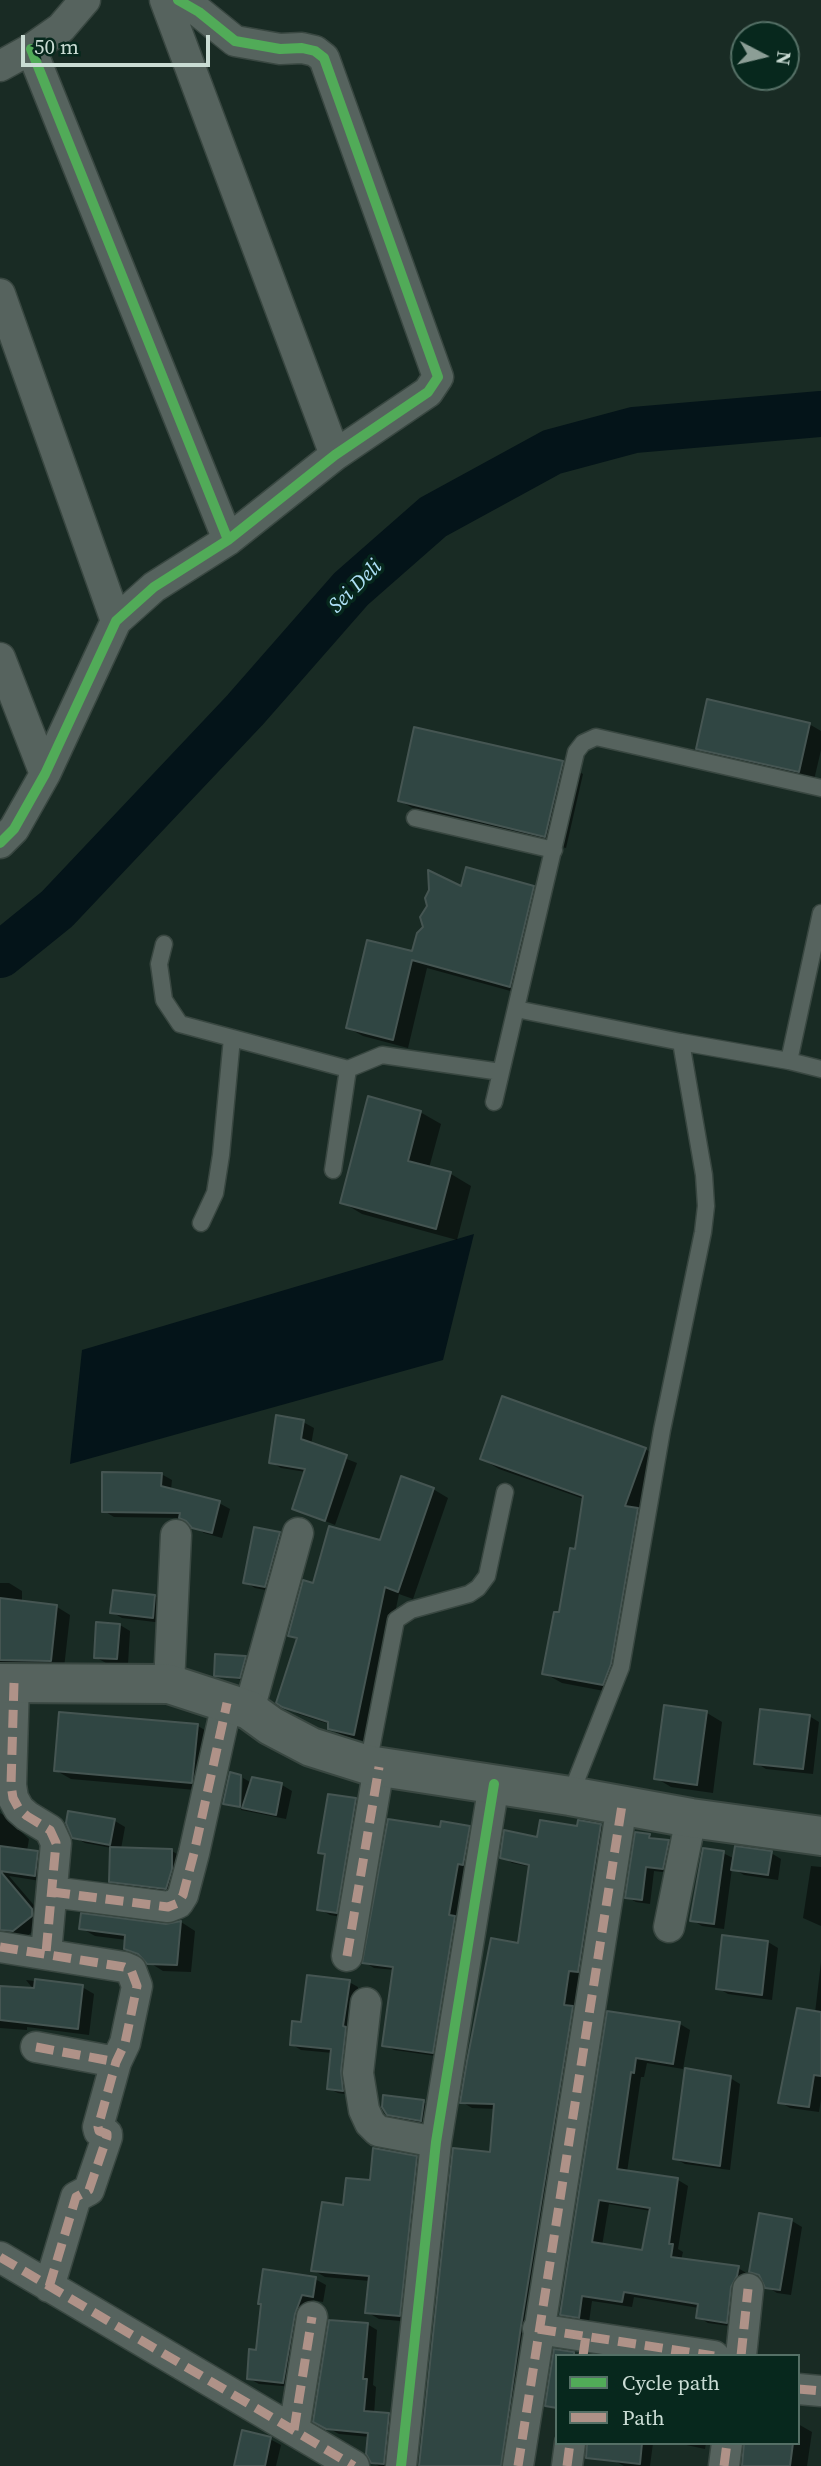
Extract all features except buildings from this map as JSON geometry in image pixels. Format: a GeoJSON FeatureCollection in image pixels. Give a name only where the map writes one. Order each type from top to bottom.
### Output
{"type":"FeatureCollection","features":[{"type":"Feature","properties":{"kind":"main road"},"geometry":{"type":"LineString","coordinates":[[7,1683],[169,1684],[238,1706],[271,1727],[311,1747],[374,1766],[570,1796],[691,1818],[821,1836]]}},
{"type":"Feature","properties":{"kind":"street"},"geometry":{"type":"LineString","coordinates":[[0,66],[32,49],[61,28],[85,0]]}},
{"type":"Feature","properties":{"kind":"street"},"geometry":{"type":"LineString","coordinates":[[165,0],[335,455]]}},
{"type":"Feature","properties":{"kind":"street"},"geometry":{"type":"LineString","coordinates":[[0,844],[14,829],[45,774],[116,621],[154,587],[228,540],[335,455],[428,392],[438,377],[324,58],[315,51],[302,48],[280,49],[235,41],[199,12],[178,0]]}},
{"type":"Feature","properties":{"kind":"street"},"geometry":{"type":"LineString","coordinates":[[32,49],[228,540]]}},
{"type":"Feature","properties":{"kind":"street"},"geometry":{"type":"LineString","coordinates":[[0,294],[116,621]]}},
{"type":"Feature","properties":{"kind":"street"},"geometry":{"type":"LineString","coordinates":[[0,658],[45,774]]}},
{"type":"Feature","properties":{"kind":"street"},"geometry":{"type":"LineString","coordinates":[[52,1892],[168,1907],[177,1903],[183,1895],[238,1706],[298,1532]]}},
{"type":"Feature","properties":{"kind":"street"},"geometry":{"type":"LineString","coordinates":[[169,1684],[176,1535]]}},
{"type":"Feature","properties":{"kind":"street"},"geometry":{"type":"LineString","coordinates":[[7,1683],[13,1798],[19,1809],[54,1834],[56,1843],[46,1953]]}},
{"type":"Feature","properties":{"kind":"street"},"geometry":{"type":"LineString","coordinates":[[347,1956],[374,1766]]}},
{"type":"Feature","properties":{"kind":"street"},"geometry":{"type":"LineString","coordinates":[[401,2466],[436,2142],[495,1784]]}},
{"type":"Feature","properties":{"kind":"street"},"geometry":{"type":"LineString","coordinates":[[518,2466],[622,1805]]}},
{"type":"Feature","properties":{"kind":"street"},"geometry":{"type":"LineString","coordinates":[[669,1927],[691,1818]]}},
{"type":"Feature","properties":{"kind":"street"},"geometry":{"type":"LineString","coordinates":[[0,1947],[124,1967],[131,1970],[136,1986],[125,2043],[116,2062],[97,2129],[107,2134],[107,2137],[89,2190],[76,2197],[49,2287]]}},
{"type":"Feature","properties":{"kind":"street"},"geometry":{"type":"LineString","coordinates":[[366,2003],[358,2073],[364,2110],[370,2123],[377,2131],[436,2142]]}},
{"type":"Feature","properties":{"kind":"street"},"geometry":{"type":"LineString","coordinates":[[36,2047],[116,2062]]}},
{"type":"Feature","properties":{"kind":"street"},"geometry":{"type":"LineString","coordinates":[[0,2257],[354,2466]]}},
{"type":"Feature","properties":{"kind":"street"},"geometry":{"type":"LineString","coordinates":[[741,2354],[748,2289]]}},
{"type":"Feature","properties":{"kind":"street"},"geometry":{"type":"LineString","coordinates":[[294,2430],[312,2317]]}},
{"type":"Feature","properties":{"kind":"street"},"geometry":{"type":"LineString","coordinates":[[538,2329],[584,2346],[688,2354]]}},
{"type":"Feature","properties":{"kind":"street"},"geometry":{"type":"LineString","coordinates":[[800,2389],[821,2391]]}},
{"type":"Feature","properties":{"kind":"street"},"geometry":{"type":"LineString","coordinates":[[567,2466],[570,2445]]}},
{"type":"Feature","properties":{"kind":"street"},"geometry":{"type":"LineString","coordinates":[[724,2466],[727,2445]]}},
{"type":"Feature","properties":{"kind":"lane"},"geometry":{"type":"LineString","coordinates":[[494,1102],[576,752],[588,739],[596,737],[821,788]]}},
{"type":"Feature","properties":{"kind":"lane"},"geometry":{"type":"LineString","coordinates":[[415,818],[554,850]]}},
{"type":"Feature","properties":{"kind":"lane"},"geometry":{"type":"LineString","coordinates":[[789,1061],[821,914]]}},
{"type":"Feature","properties":{"kind":"lane"},"geometry":{"type":"LineString","coordinates":[[164,944],[159,964],[164,1000],[180,1024],[348,1069],[382,1055],[501,1073]]}},
{"type":"Feature","properties":{"kind":"lane"},"geometry":{"type":"LineString","coordinates":[[516,1009],[821,1069]]}},
{"type":"Feature","properties":{"kind":"lane"},"geometry":{"type":"LineString","coordinates":[[201,1223],[215,1193],[232,1038]]}},
{"type":"Feature","properties":{"kind":"lane"},"geometry":{"type":"LineString","coordinates":[[570,1796],[621,1667],[662,1430],[705,1219],[704,1175],[681,1042]]}},
{"type":"Feature","properties":{"kind":"lane"},"geometry":{"type":"LineString","coordinates":[[332,1170],[348,1069]]}},
{"type":"Feature","properties":{"kind":"lane"},"geometry":{"type":"LineString","coordinates":[[374,1766],[396,1620],[411,1610],[469,1594],[478,1588],[487,1576],[505,1492]]}},
{"type":"Feature","properties":{"kind":"shaded area"},"geometry":{"type":"Polygon","coordinates":[[[474,1234],[443,1360],[70,1464],[82,1350],[474,1234]]]}},
{"type":"Feature","properties":{"kind":"waterway","name":"Sei Deli"},"geometry":{"type":"LineString","coordinates":[[0,955],[57,909],[245,710],[351,589],[433,517],[552,452],[634,430],[821,414]]}},
{"type":"Feature","properties":{"kind":"marked path"},"geometry":{"type":"LineString","coordinates":[[14,1683],[11,1785],[13,1798],[27,1816],[50,1830],[56,1843],[46,1953]]}},
{"type":"Feature","properties":{"kind":"marked path"},"geometry":{"type":"LineString","coordinates":[[52,1892],[168,1907],[178,1903],[183,1895],[194,1853],[227,1703]]}},
{"type":"Feature","properties":{"kind":"marked path"},"geometry":{"type":"LineString","coordinates":[[347,1956],[379,1767]]}},
{"type":"Feature","properties":{"kind":"marked path"},"geometry":{"type":"LineString","coordinates":[[518,2466],[622,1805]]}},
{"type":"Feature","properties":{"kind":"marked path"},"geometry":{"type":"LineString","coordinates":[[0,1947],[124,1967],[131,1970],[137,1986],[125,2043],[116,2062],[98,2127],[107,2137],[89,2190],[76,2197],[49,2287]]}},
{"type":"Feature","properties":{"kind":"marked path"},"geometry":{"type":"LineString","coordinates":[[36,2047],[116,2062]]}},
{"type":"Feature","properties":{"kind":"marked path"},"geometry":{"type":"LineString","coordinates":[[0,2257],[354,2466]]}},
{"type":"Feature","properties":{"kind":"marked path"},"geometry":{"type":"LineString","coordinates":[[741,2354],[748,2289]]}},
{"type":"Feature","properties":{"kind":"marked path"},"geometry":{"type":"LineString","coordinates":[[294,2430],[312,2317]]}},
{"type":"Feature","properties":{"kind":"marked path"},"geometry":{"type":"LineString","coordinates":[[538,2329],[701,2354]]}},
{"type":"Feature","properties":{"kind":"marked path"},"geometry":{"type":"LineString","coordinates":[[583,2354],[586,2335]]}},
{"type":"Feature","properties":{"kind":"marked path"},"geometry":{"type":"LineString","coordinates":[[800,2389],[821,2391]]}},
{"type":"Feature","properties":{"kind":"marked path"},"geometry":{"type":"LineString","coordinates":[[567,2466],[570,2445]]}},
{"type":"Feature","properties":{"kind":"marked path"},"geometry":{"type":"LineString","coordinates":[[724,2466],[727,2445]]}},
{"type":"Feature","properties":{"kind":"cycle path"},"geometry":{"type":"LineString","coordinates":[[0,843],[14,829],[45,774],[116,621],[154,587],[228,540],[335,455],[428,392],[438,377],[324,58],[315,51],[302,48],[280,49],[235,41],[199,12],[178,0]]}},
{"type":"Feature","properties":{"kind":"cycle path"},"geometry":{"type":"LineString","coordinates":[[31,49],[228,540]]}},
{"type":"Feature","properties":{"kind":"cycle path"},"geometry":{"type":"LineString","coordinates":[[401,2466],[436,2142],[494,1784]]}}]}
